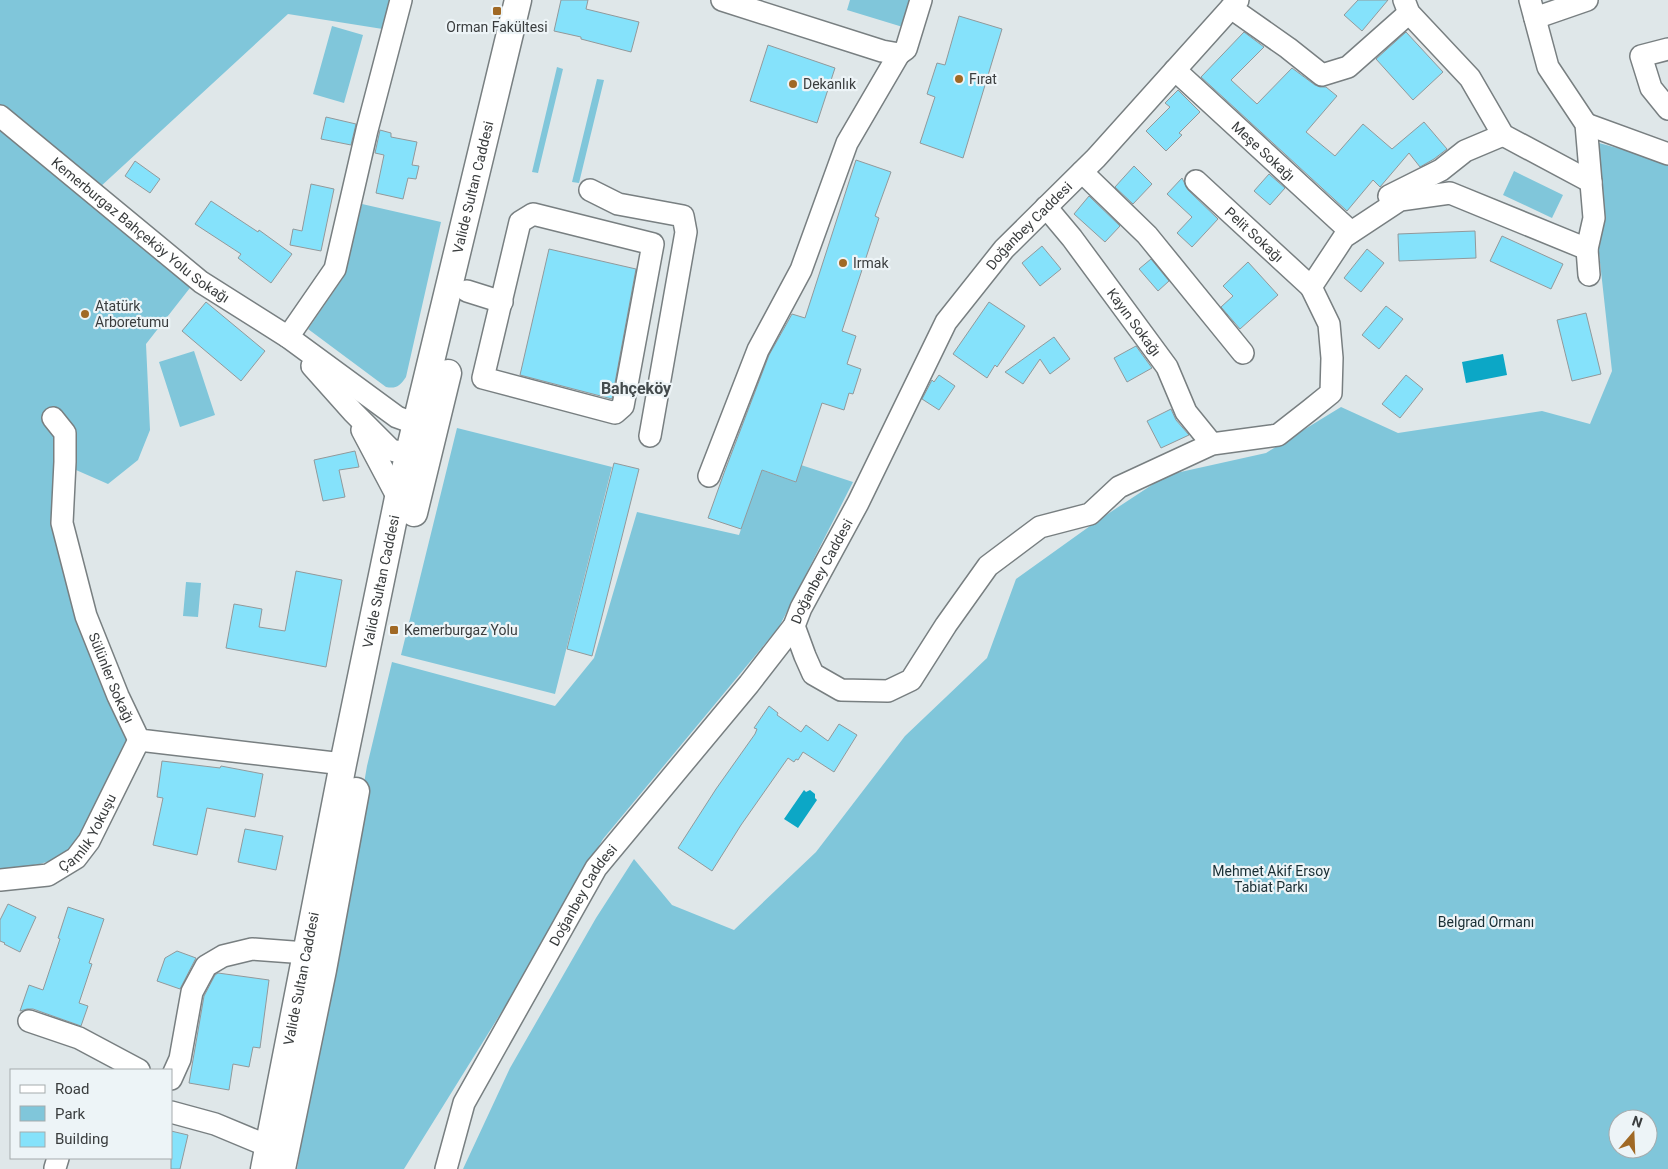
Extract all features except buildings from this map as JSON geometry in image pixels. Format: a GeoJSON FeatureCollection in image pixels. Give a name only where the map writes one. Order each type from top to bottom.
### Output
{"type":"FeatureCollection","features":[{"type":"Feature","properties":{"kind":"main road","name":"Valide Sultan Caddesi"},"geometry":{"type":"LineString","coordinates":[[266,1157],[343,764],[398,498],[419,451],[417,422],[518,0]]}},
{"type":"Feature","properties":{"kind":"main road","name":"Valide Sultan Caddesi"},"geometry":{"type":"LineString","coordinates":[[282,1169],[323,970],[419,451],[467,291],[534,0]]}},
{"type":"Feature","properties":{"kind":"street"},"geometry":{"type":"LineString","coordinates":[[288,337],[335,269],[367,130],[401,0]]}},
{"type":"Feature","properties":{"kind":"street"},"geometry":{"type":"LineString","coordinates":[[722,0],[882,51],[899,54]]}},
{"type":"Feature","properties":{"kind":"street"},"geometry":{"type":"LineString","coordinates":[[709,476],[758,350],[801,270],[847,143],[899,54],[906,48],[921,0]]}},
{"type":"Feature","properties":{"kind":"street"},"geometry":{"type":"LineString","coordinates":[[1587,0],[1533,9],[1548,67],[1586,124],[1594,218],[1587,249],[1589,275]]}},
{"type":"Feature","properties":{"kind":"street"},"geometry":{"type":"LineString","coordinates":[[1234,4],[1322,75],[1348,67],[1406,7],[1470,78],[1503,135],[1591,182]]}},
{"type":"Feature","properties":{"kind":"street","name":"Doğanbey Caddesi"},"geometry":{"type":"LineString","coordinates":[[446,1169],[464,1103],[596,868],[749,684],[794,626],[801,608],[858,503],[946,322],[1004,249],[1082,172],[1234,4]]}},
{"type":"Feature","properties":{"kind":"street"},"geometry":{"type":"LineString","coordinates":[[1668,48],[1641,56],[1651,88],[1668,109]]}},
{"type":"Feature","properties":{"kind":"street","name":"Meşe Sokağı"},"geometry":{"type":"LineString","coordinates":[[1175,70],[1347,229]]}},
{"type":"Feature","properties":{"kind":"street","name":"Kemerburgaz Bahçeköy Yolu Sokağı"},"geometry":{"type":"LineString","coordinates":[[0,116],[201,282],[288,337]]}},
{"type":"Feature","properties":{"kind":"street"},"geometry":{"type":"LineString","coordinates":[[1586,124],[1668,154]]}},
{"type":"Feature","properties":{"kind":"street"},"geometry":{"type":"LineString","coordinates":[[794,626],[804,656],[813,674],[840,690],[888,691],[911,680],[946,624],[988,566],[1040,527],[1090,514],[1119,487],[1212,444],[1278,435],[1331,392],[1332,358],[1329,324],[1312,287],[1344,237],[1347,229],[1391,195],[1441,170],[1465,151],[1503,135]]}},
{"type":"Feature","properties":{"kind":"street"},"geometry":{"type":"LineString","coordinates":[[1082,172],[1147,235],[1243,353]]}},
{"type":"Feature","properties":{"kind":"street","name":"Pelit Sokağı"},"geometry":{"type":"LineString","coordinates":[[1196,181],[1312,287]]}},
{"type":"Feature","properties":{"kind":"street"},"geometry":{"type":"LineString","coordinates":[[590,190],[618,204],[683,216],[686,232],[650,436]]}},
{"type":"Feature","properties":{"kind":"street"},"geometry":{"type":"LineString","coordinates":[[1347,229],[1400,200],[1450,193],[1587,249]]}},
{"type":"Feature","properties":{"kind":"street","name":"Kayın Sokağı"},"geometry":{"type":"LineString","coordinates":[[1046,207],[1072,238],[1167,367],[1186,412],[1212,444]]}},
{"type":"Feature","properties":{"kind":"street"},"geometry":{"type":"LineString","coordinates":[[533,214],[653,244],[623,406],[615,413],[483,378],[502,302],[520,222],[533,214]]}},
{"type":"Feature","properties":{"kind":"street"},"geometry":{"type":"LineString","coordinates":[[467,291],[502,302]]}},
{"type":"Feature","properties":{"kind":"street"},"geometry":{"type":"LineString","coordinates":[[288,337],[353,412],[391,450],[419,451]]}},
{"type":"Feature","properties":{"kind":"street"},"geometry":{"type":"LineString","coordinates":[[288,337],[397,417],[417,422]]}},
{"type":"Feature","properties":{"kind":"street"},"geometry":{"type":"LineString","coordinates":[[353,412],[398,498]]}},
{"type":"Feature","properties":{"kind":"street","name":"Sülünler Sokağı"},"geometry":{"type":"LineString","coordinates":[[54,418],[65,434],[62,523],[86,616],[118,696],[139,740],[343,764]]}},
{"type":"Feature","properties":{"kind":"street","name":"Çamlık Yokuşu"},"geometry":{"type":"LineString","coordinates":[[0,880],[48,874],[76,858],[89,841],[139,740]]}},
{"type":"Feature","properties":{"kind":"street"},"geometry":{"type":"LineString","coordinates":[[172,1077],[180,1059],[192,992],[206,966],[223,956],[252,949],[306,953]]}},
{"type":"Feature","properties":{"kind":"street"},"geometry":{"type":"LineString","coordinates":[[29,1021],[79,1038],[137,1069]]}},
{"type":"Feature","properties":{"kind":"street"},"geometry":{"type":"LineString","coordinates":[[172,1112],[215,1124],[266,1157]]}},
{"type":"Feature","properties":{"kind":"green space"},"geometry":{"type":"Polygon","coordinates":[[[0,0],[394,0],[389,30],[288,14],[87,199],[193,284],[146,344],[150,430],[138,460],[108,484],[60,463],[62,523],[139,740],[72,854],[40,864],[0,870],[0,0]]]}},
{"type":"Feature","properties":{"kind":"green space"},"geometry":{"type":"Polygon","coordinates":[[[850,0],[914,0],[906,28],[847,10],[850,0]]]}},
{"type":"Feature","properties":{"kind":"green space"},"geometry":{"type":"Polygon","coordinates":[[[332,26],[363,35],[344,103],[313,94],[332,26]]]}},
{"type":"Feature","properties":{"kind":"green space"},"geometry":{"type":"Polygon","coordinates":[[[557,67],[563,69],[538,173],[532,172],[557,67]]]}},
{"type":"Feature","properties":{"kind":"green space"},"geometry":{"type":"Polygon","coordinates":[[[597,79],[604,80],[579,183],[572,182],[597,79]]]}},
{"type":"Feature","properties":{"kind":"green space","name":"Mehmet Akif Ersoy Tabiat Parkı"},"geometry":{"type":"Polygon","coordinates":[[[1599,143],[1668,162],[1668,1169],[463,1169],[510,1068],[596,918],[634,859],[672,905],[734,930],[816,852],[905,736],[987,658],[1016,579],[1097,521],[1167,475],[1266,453],[1341,407],[1398,433],[1542,411],[1590,424],[1612,371],[1598,244],[1599,143]]]}},
{"type":"Feature","properties":{"kind":"green space"},"geometry":{"type":"Polygon","coordinates":[[[1514,171],[1563,195],[1552,218],[1503,195],[1514,171]]]}},
{"type":"Feature","properties":{"kind":"green space"},"geometry":{"type":"Polygon","coordinates":[[[362,204],[441,222],[406,377],[400,385],[392,388],[386,387],[308,329],[343,278],[362,204]]]}},
{"type":"Feature","properties":{"kind":"green space"},"geometry":{"type":"Polygon","coordinates":[[[194,351],[215,415],[180,427],[159,362],[194,351]]]}},
{"type":"Feature","properties":{"kind":"green space"},"geometry":{"type":"Polygon","coordinates":[[[457,428],[612,467],[555,694],[401,655],[457,428]]]}},
{"type":"Feature","properties":{"kind":"green space"},"geometry":{"type":"Polygon","coordinates":[[[801,465],[853,482],[779,627],[603,839],[504,1008],[404,1169],[297,1169],[367,766],[392,662],[555,706],[594,658],[637,512],[739,535],[761,470],[796,482],[801,465]]]}},
{"type":"Feature","properties":{"kind":"green space"},"geometry":{"type":"Polygon","coordinates":[[[186,582],[201,583],[198,617],[183,616],[186,582]]]}},
{"type":"Feature","properties":{"kind":"shaded area"},"geometry":{"type":"Polygon","coordinates":[[[1503,354],[1507,375],[1466,383],[1462,362],[1503,354]]]}},
{"type":"Feature","properties":{"kind":"shaded area"},"geometry":{"type":"Polygon","coordinates":[[[804,790],[806,792],[810,790],[815,794],[817,800],[798,828],[784,819],[804,790]]]}},
{"type":"Feature","properties":{"kind":"place","name":"Orman Fakültesi"},"geometry":{"type":"Point","coordinates":[497,11]}},
{"type":"Feature","properties":{"kind":"place","name":"Fırat"},"geometry":{"type":"Point","coordinates":[959,79]}},
{"type":"Feature","properties":{"kind":"place","name":"Dekanlık"},"geometry":{"type":"Point","coordinates":[793,84]}},
{"type":"Feature","properties":{"kind":"place","name":"Irmak"},"geometry":{"type":"Point","coordinates":[843,263]}},
{"type":"Feature","properties":{"kind":"place","name":"Atatürk Arboretumu"},"geometry":{"type":"Point","coordinates":[85,314]}},
{"type":"Feature","properties":{"kind":"place","name":"Kemerburgaz Yolu"},"geometry":{"type":"Point","coordinates":[394,630]}},
{"type":"Feature","properties":{"kind":"district","name":"Bahçeköy"},"geometry":{"type":"Point","coordinates":[636,388]}},
{"type":"Feature","properties":{"kind":"park label","name":"Belgrad Ormanı"},"geometry":{"type":"Point","coordinates":[1486,922]}}]}
